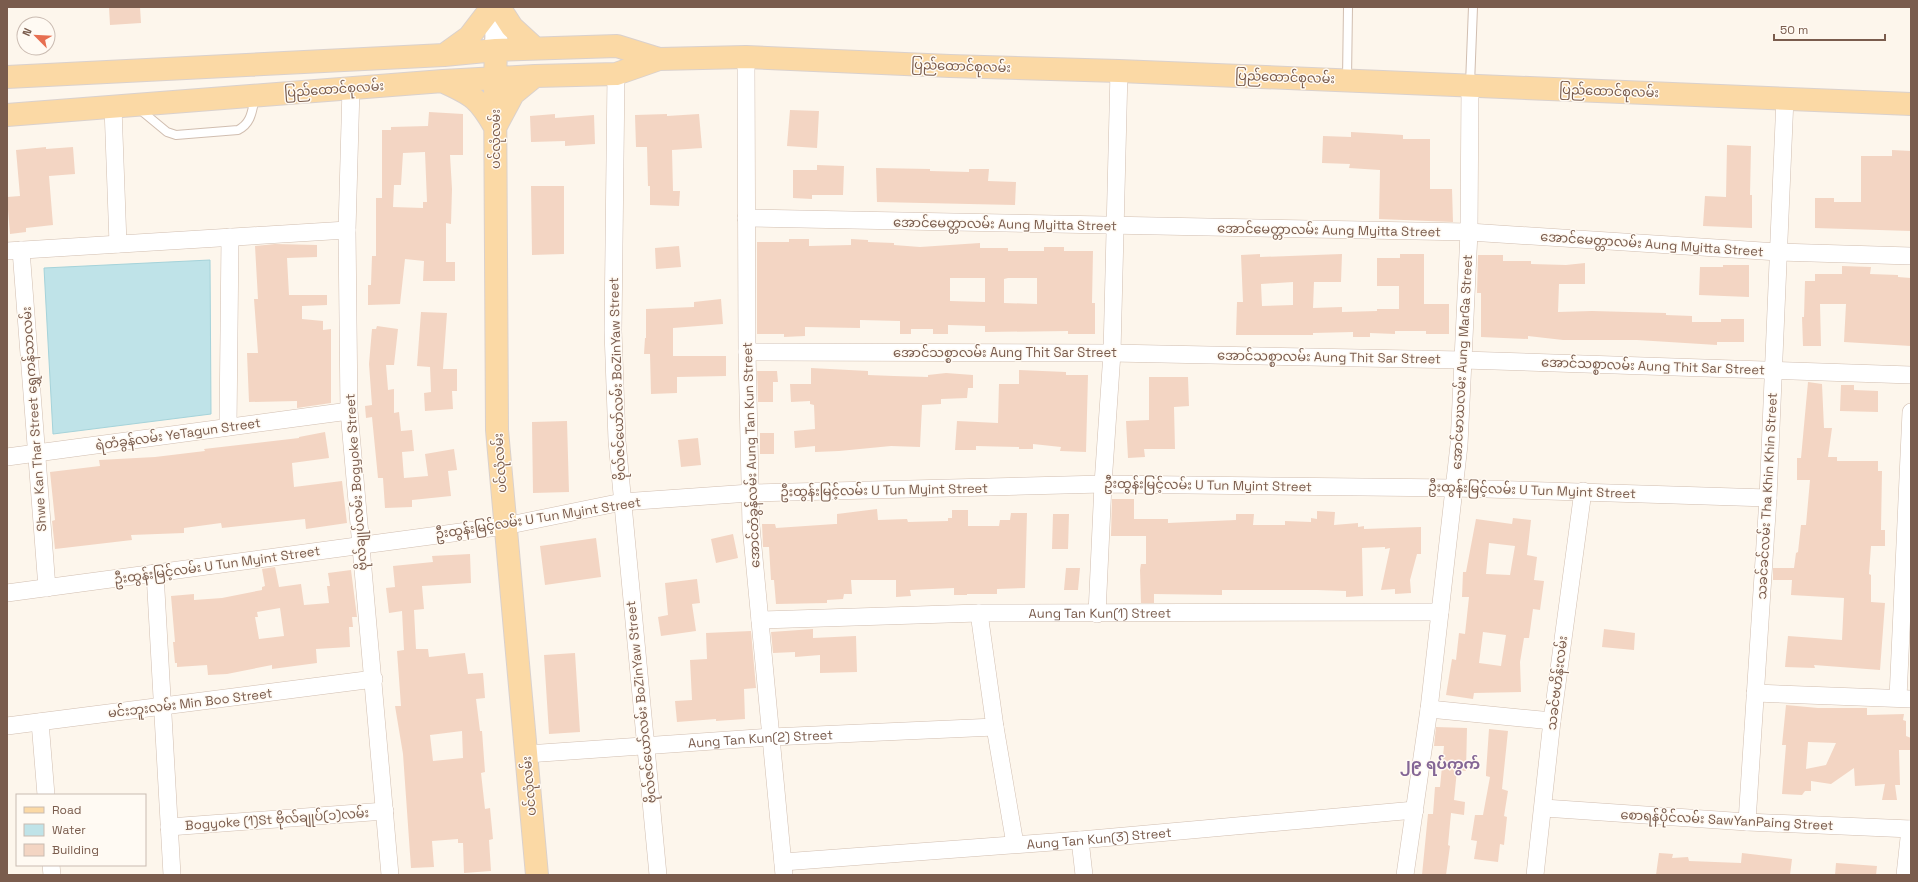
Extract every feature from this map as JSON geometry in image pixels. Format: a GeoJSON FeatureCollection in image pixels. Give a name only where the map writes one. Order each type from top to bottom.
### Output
{"type":"FeatureCollection","features":[{"type":"Feature","properties":{"kind":"main road"},"geometry":{"type":"LineString","coordinates":[[444,55],[469,37],[492,7]]}},
{"type":"Feature","properties":{"kind":"main road"},"geometry":{"type":"LineString","coordinates":[[498,7],[512,27],[535,48]]}},
{"type":"Feature","properties":{"kind":"main road"},"geometry":{"type":"LineString","coordinates":[[496,50],[498,7]]}},
{"type":"Feature","properties":{"kind":"main road","name":"ပြည်ထောင်စုလမ်း"},"geometry":{"type":"LineString","coordinates":[[7,77],[444,55],[535,48],[617,46],[659,59]]}},
{"type":"Feature","properties":{"kind":"main road","name":"ပင်လုံလမ်း"},"geometry":{"type":"LineString","coordinates":[[496,50],[495,317],[497,430],[537,875]]}},
{"type":"Feature","properties":{"kind":"main road","name":"ပြည်ထောင်စုလမ်း"},"geometry":{"type":"LineString","coordinates":[[7,115],[443,81],[534,76],[616,74],[659,59],[746,57],[1347,80],[1911,104]]}},
{"type":"Feature","properties":{"kind":"main road"},"geometry":{"type":"LineString","coordinates":[[443,81],[467,92],[476,99],[495,127],[513,94],[534,76]]}},
{"type":"Feature","properties":{"kind":"street","name":"အောင်တံခွန်လမ်း Aung Tan Kun Street"},"geometry":{"type":"LineString","coordinates":[[746,57],[747,352],[751,526],[783,868]]}},
{"type":"Feature","properties":{"kind":"street"},"geometry":{"type":"LineString","coordinates":[[1098,614],[1103,484],[1112,353],[1119,71]]}},
{"type":"Feature","properties":{"kind":"street","name":"ဗိုလ်ဇင်ယော်လမ်း BoZinYaw Street"},"geometry":{"type":"LineString","coordinates":[[616,74],[613,331],[617,441],[658,875]]}},
{"type":"Feature","properties":{"kind":"street","name":"အောင်မာဃလမ်း Aung MarGa Street"},"geometry":{"type":"LineString","coordinates":[[1405,875],[1429,709],[1459,445],[1469,232],[1470,85]]}},
{"type":"Feature","properties":{"kind":"street","name":"ဗိုလ်ချုပ်လမ်း Bogyoke Street"},"geometry":{"type":"LineString","coordinates":[[351,88],[347,230],[349,411],[374,679],[390,875]]}},
{"type":"Feature","properties":{"kind":"street","name":"သခင်ခင်လမ်း Tha Khin Khin Street"},"geometry":{"type":"LineString","coordinates":[[1747,822],[1768,498],[1785,98]]}},
{"type":"Feature","properties":{"kind":"street"},"geometry":{"type":"LineString","coordinates":[[112,107],[118,244]]}},
{"type":"Feature","properties":{"kind":"street","name":"အောင်မေတ္တာလမ်း Aung Myitta Street"},"geometry":{"type":"LineString","coordinates":[[746,218],[1469,232],[1778,252],[1911,256]]}},
{"type":"Feature","properties":{"kind":"street"},"geometry":{"type":"LineString","coordinates":[[14,251],[347,230]]}},
{"type":"Feature","properties":{"kind":"street"},"geometry":{"type":"LineString","coordinates":[[228,427],[230,237]]}},
{"type":"Feature","properties":{"kind":"street","name":"Shwe Kan Thar Street ရွှေကန်သာလမ်း"},"geometry":{"type":"LineString","coordinates":[[14,251],[37,453],[47,588]]}},
{"type":"Feature","properties":{"kind":"street","name":"အောင်သစ္စာလမ်း Aung Thit Sar Street"},"geometry":{"type":"LineString","coordinates":[[747,352],[1112,353],[1463,360],[1773,369],[1911,375]]}},
{"type":"Feature","properties":{"kind":"street","name":"ရဲတံခွန်လမ်း YeTagun Street"},"geometry":{"type":"LineString","coordinates":[[7,457],[349,411]]}},
{"type":"Feature","properties":{"kind":"street"},"geometry":{"type":"LineString","coordinates":[[1755,693],[1904,698],[1911,412]]}},
{"type":"Feature","properties":{"kind":"street","name":"ဦးထွန်းမြင့်လမ်း U Tun Myint Street"},"geometry":{"type":"LineString","coordinates":[[7,593],[505,526],[622,502],[750,493],[1103,484],[1455,488],[1768,498]]}},
{"type":"Feature","properties":{"kind":"street","name":"သခင်ဗဟိန်းလမ်း"},"geometry":{"type":"LineString","coordinates":[[1535,875],[1544,808],[1552,721],[1583,491]]}},
{"type":"Feature","properties":{"kind":"street"},"geometry":{"type":"LineString","coordinates":[[155,573],[172,875]]}},
{"type":"Feature","properties":{"kind":"street","name":"Aung Tan Kun(1) Street"},"geometry":{"type":"LineString","coordinates":[[760,620],[979,613],[1098,614],[1440,612]]}},
{"type":"Feature","properties":{"kind":"street"},"geometry":{"type":"LineString","coordinates":[[979,613],[995,727],[1015,844]]}},
{"type":"Feature","properties":{"kind":"street","name":"မင်းဘူးလမ်း Min Boo Street"},"geometry":{"type":"LineString","coordinates":[[7,726],[374,679]]}},
{"type":"Feature","properties":{"kind":"street"},"geometry":{"type":"LineString","coordinates":[[1429,709],[1552,721]]}},
{"type":"Feature","properties":{"kind":"street"},"geometry":{"type":"LineString","coordinates":[[40,722],[46,794]]}},
{"type":"Feature","properties":{"kind":"street","name":"Aung Tan Kun(2) Street"},"geometry":{"type":"LineString","coordinates":[[527,754],[771,737],[995,727]]}},
{"type":"Feature","properties":{"kind":"street","name":"စောရန်ပိုင်လမ်း SawYanPaing Street"},"geometry":{"type":"LineString","coordinates":[[1544,808],[1747,822],[1911,829]]}},
{"type":"Feature","properties":{"kind":"street","name":"Aung Tan Kun(3) Street"},"geometry":{"type":"LineString","coordinates":[[783,868],[1015,844],[1080,840],[1415,810]]}},
{"type":"Feature","properties":{"kind":"street","name":"Bogyoke (1)St ဗိုလ်ချုပ်(၁)လမ်း"},"geometry":{"type":"LineString","coordinates":[[169,827],[384,811]]}},
{"type":"Feature","properties":{"kind":"street"},"geometry":{"type":"LineString","coordinates":[[1904,875],[1911,829]]}},
{"type":"Feature","properties":{"kind":"street"},"geometry":{"type":"LineString","coordinates":[[1080,840],[1084,875]]}},
{"type":"Feature","properties":{"kind":"lane"},"geometry":{"type":"LineString","coordinates":[[1347,80],[1348,7]]}},
{"type":"Feature","properties":{"kind":"lane"},"geometry":{"type":"LineString","coordinates":[[1470,85],[1473,7]]}},
{"type":"Feature","properties":{"kind":"lane"},"geometry":{"type":"LineString","coordinates":[[135,105],[167,132],[187,135],[238,130],[242,128],[250,119],[256,96]]}},
{"type":"Feature","properties":{"kind":"water"},"geometry":{"type":"Polygon","coordinates":[[[210,260],[211,414],[53,434],[44,268],[210,260]]]}},
{"type":"Feature","properties":{"kind":"building"},"geometry":{"type":"Polygon","coordinates":[[[109,7],[140,7],[141,23],[110,25],[109,7]]]}},
{"type":"Feature","properties":{"kind":"building"},"geometry":{"type":"Polygon","coordinates":[[[790,110],[819,111],[817,148],[787,146],[790,110]]]}},
{"type":"Feature","properties":{"kind":"building"},"geometry":{"type":"Polygon","coordinates":[[[429,112],[463,114],[463,155],[450,155],[452,189],[451,224],[446,223],[446,262],[455,262],[455,281],[423,281],[424,261],[405,259],[400,304],[368,305],[368,285],[371,285],[372,256],[376,256],[376,198],[382,198],[382,130],[391,130],[391,127],[428,126],[429,112]],[[425,152],[403,153],[401,185],[394,185],[393,207],[423,208],[423,202],[427,202],[425,152]]]}},
{"type":"Feature","properties":{"kind":"building"},"geometry":{"type":"Polygon","coordinates":[[[555,114],[555,118],[594,115],[595,144],[565,146],[565,141],[531,142],[530,116],[555,114]]]}},
{"type":"Feature","properties":{"kind":"building"},"geometry":{"type":"Polygon","coordinates":[[[667,114],[667,116],[699,114],[702,148],[672,150],[673,191],[680,191],[679,206],[650,205],[647,147],[636,147],[635,115],[667,114]]]}},
{"type":"Feature","properties":{"kind":"building"},"geometry":{"type":"Polygon","coordinates":[[[1351,132],[1403,135],[1403,139],[1430,139],[1430,189],[1452,189],[1453,222],[1379,219],[1380,170],[1349,168],[1350,164],[1322,163],[1323,136],[1351,137],[1351,132]]]}},
{"type":"Feature","properties":{"kind":"building"},"geometry":{"type":"Polygon","coordinates":[[[1727,145],[1751,146],[1750,195],[1752,195],[1752,228],[1703,226],[1705,196],[1726,197],[1727,145]]]}},
{"type":"Feature","properties":{"kind":"building"},"geometry":{"type":"Polygon","coordinates":[[[46,147],[46,149],[73,147],[75,174],[49,176],[53,225],[26,228],[26,232],[10,234],[7,197],[20,196],[16,150],[46,147]]]}},
{"type":"Feature","properties":{"kind":"building"},"geometry":{"type":"Polygon","coordinates":[[[1892,150],[1911,151],[1911,231],[1815,228],[1815,198],[1834,198],[1834,202],[1861,202],[1861,156],[1892,156],[1892,150]]]}},
{"type":"Feature","properties":{"kind":"building"},"geometry":{"type":"Polygon","coordinates":[[[817,165],[844,166],[843,195],[812,195],[812,199],[793,198],[793,170],[817,170],[817,165]]]}},
{"type":"Feature","properties":{"kind":"building"},"geometry":{"type":"Polygon","coordinates":[[[876,168],[930,169],[930,171],[969,172],[969,169],[989,169],[988,181],[1016,182],[1015,205],[877,202],[876,168]]]}},
{"type":"Feature","properties":{"kind":"building"},"geometry":{"type":"Polygon","coordinates":[[[531,186],[564,186],[564,254],[532,255],[531,186]]]}},
{"type":"Feature","properties":{"kind":"building"},"geometry":{"type":"Polygon","coordinates":[[[789,239],[809,239],[809,246],[851,245],[851,239],[920,247],[980,243],[980,248],[1008,248],[1008,251],[1044,251],[1044,247],[1064,247],[1064,251],[1093,251],[1092,303],[1095,303],[1095,334],[1068,334],[1068,331],[985,332],[985,326],[948,325],[948,334],[933,334],[933,329],[911,329],[911,334],[900,334],[900,321],[860,320],[860,328],[805,327],[805,336],[784,337],[784,334],[757,334],[757,242],[789,242],[789,239]],[[950,278],[950,301],[985,302],[985,278],[950,278]],[[1037,278],[1004,279],[1004,303],[1037,304],[1037,278]]]}},
{"type":"Feature","properties":{"kind":"building"},"geometry":{"type":"Polygon","coordinates":[[[275,244],[317,245],[317,257],[287,258],[289,295],[327,295],[327,305],[302,306],[302,319],[323,321],[323,330],[331,329],[331,403],[297,408],[297,401],[249,402],[247,353],[258,353],[254,299],[258,299],[255,246],[275,244]]]}},
{"type":"Feature","properties":{"kind":"building"},"geometry":{"type":"Polygon","coordinates":[[[679,246],[681,267],[656,269],[655,248],[679,246]]]}},
{"type":"Feature","properties":{"kind":"building"},"geometry":{"type":"Polygon","coordinates":[[[1260,254],[1260,257],[1342,254],[1341,282],[1314,282],[1313,308],[1342,307],[1342,312],[1399,309],[1399,286],[1377,286],[1377,258],[1400,258],[1400,254],[1424,254],[1424,304],[1449,304],[1449,334],[1426,334],[1426,331],[1395,331],[1395,334],[1370,333],[1370,337],[1353,337],[1353,332],[1313,333],[1313,335],[1236,335],[1237,302],[1243,302],[1241,255],[1260,254]],[[1293,282],[1261,284],[1262,306],[1293,305],[1293,282]]]}},
{"type":"Feature","properties":{"kind":"building"},"geometry":{"type":"Polygon","coordinates":[[[1478,255],[1503,255],[1503,261],[1531,261],[1531,264],[1566,265],[1585,263],[1585,284],[1559,284],[1558,312],[1592,311],[1666,313],[1666,315],[1692,316],[1692,322],[1721,322],[1721,319],[1744,319],[1744,342],[1717,342],[1717,345],[1637,340],[1563,340],[1528,336],[1528,339],[1481,337],[1481,293],[1477,293],[1478,255]]]}},
{"type":"Feature","properties":{"kind":"building"},"geometry":{"type":"Polygon","coordinates":[[[1723,265],[1749,265],[1749,297],[1699,295],[1700,267],[1723,267],[1723,265]]]}},
{"type":"Feature","properties":{"kind":"building"},"geometry":{"type":"Polygon","coordinates":[[[1842,266],[1871,267],[1870,274],[1898,275],[1898,277],[1911,278],[1911,346],[1844,342],[1846,304],[1820,304],[1821,346],[1803,346],[1802,317],[1804,317],[1805,281],[1815,281],[1815,274],[1842,274],[1842,266]]]}},
{"type":"Feature","properties":{"kind":"building"},"geometry":{"type":"Polygon","coordinates":[[[721,299],[723,324],[673,328],[673,356],[726,356],[726,376],[677,377],[677,393],[651,394],[650,354],[644,354],[646,338],[646,309],[694,307],[694,302],[721,299]]]}},
{"type":"Feature","properties":{"kind":"building"},"geometry":{"type":"Polygon","coordinates":[[[421,312],[447,313],[443,369],[457,369],[457,391],[452,391],[453,409],[425,411],[424,393],[431,392],[430,367],[417,366],[421,312]]]}},
{"type":"Feature","properties":{"kind":"building"},"geometry":{"type":"Polygon","coordinates":[[[377,326],[398,329],[394,365],[386,365],[388,390],[394,389],[394,413],[399,412],[401,431],[412,430],[414,451],[402,452],[404,478],[428,476],[425,454],[454,449],[457,470],[448,471],[451,496],[412,500],[412,507],[385,508],[383,478],[378,478],[372,417],[366,418],[365,406],[372,405],[369,364],[372,329],[376,329],[377,326]]]}},
{"type":"Feature","properties":{"kind":"building"},"geometry":{"type":"Polygon","coordinates":[[[811,368],[868,371],[868,375],[928,377],[928,375],[946,373],[973,375],[973,388],[968,388],[967,398],[941,399],[941,404],[922,405],[920,447],[891,446],[815,452],[815,446],[795,448],[794,431],[815,429],[814,405],[810,404],[810,401],[791,402],[790,384],[811,384],[811,368]]]}},
{"type":"Feature","properties":{"kind":"building"},"geometry":{"type":"Polygon","coordinates":[[[1019,370],[1066,372],[1066,375],[1088,375],[1086,452],[1060,451],[1061,447],[1033,444],[1033,449],[1019,449],[1019,447],[976,446],[976,450],[955,450],[957,421],[998,423],[999,384],[1019,384],[1019,370]]]}},
{"type":"Feature","properties":{"kind":"building"},"geometry":{"type":"Polygon","coordinates":[[[757,371],[777,371],[778,382],[773,382],[773,402],[758,402],[757,371]]]}},
{"type":"Feature","properties":{"kind":"building"},"geometry":{"type":"Polygon","coordinates":[[[1149,377],[1188,377],[1189,406],[1174,407],[1175,449],[1144,449],[1145,457],[1128,458],[1126,421],[1149,420],[1149,377]]]}},
{"type":"Feature","properties":{"kind":"building"},"geometry":{"type":"Polygon","coordinates":[[[1808,382],[1822,384],[1824,428],[1832,428],[1828,457],[1837,457],[1837,461],[1878,461],[1878,471],[1882,471],[1881,530],[1885,530],[1885,546],[1871,546],[1869,574],[1871,575],[1871,602],[1885,603],[1880,670],[1814,665],[1815,668],[1785,667],[1788,636],[1842,640],[1844,598],[1791,595],[1792,580],[1773,580],[1773,568],[1794,568],[1796,553],[1798,552],[1801,525],[1806,525],[1810,480],[1797,480],[1797,458],[1801,458],[1808,382]]]}},
{"type":"Feature","properties":{"kind":"building"},"geometry":{"type":"Polygon","coordinates":[[[1841,385],[1854,385],[1854,390],[1878,391],[1878,412],[1840,411],[1841,385]]]}},
{"type":"Feature","properties":{"kind":"building"},"geometry":{"type":"Polygon","coordinates":[[[567,421],[569,492],[533,493],[532,422],[567,421]]]}},
{"type":"Feature","properties":{"kind":"building"},"geometry":{"type":"Polygon","coordinates":[[[325,432],[329,458],[292,463],[294,487],[342,481],[347,523],[306,529],[305,519],[222,528],[221,523],[184,528],[184,533],[131,535],[132,540],[55,549],[52,521],[55,520],[50,472],[100,466],[99,460],[155,457],[205,451],[204,449],[299,438],[325,432]]]}},
{"type":"Feature","properties":{"kind":"building"},"geometry":{"type":"Polygon","coordinates":[[[760,433],[774,433],[774,454],[760,454],[760,433]]]}},
{"type":"Feature","properties":{"kind":"building"},"geometry":{"type":"Polygon","coordinates":[[[698,438],[701,465],[681,467],[678,440],[698,438]]]}},
{"type":"Feature","properties":{"kind":"building"},"geometry":{"type":"Polygon","coordinates":[[[1112,499],[1134,499],[1134,519],[1168,519],[1168,523],[1236,520],[1236,514],[1254,514],[1253,525],[1285,525],[1285,521],[1311,522],[1311,518],[1317,519],[1317,511],[1335,512],[1334,525],[1358,523],[1358,527],[1364,526],[1364,529],[1421,527],[1421,554],[1417,554],[1410,580],[1411,593],[1395,594],[1395,589],[1381,590],[1390,548],[1385,549],[1385,547],[1362,548],[1363,596],[1346,597],[1346,591],[1222,590],[1222,595],[1154,594],[1154,603],[1141,603],[1140,570],[1141,564],[1146,564],[1146,536],[1111,536],[1112,499]]]}},
{"type":"Feature","properties":{"kind":"building"},"geometry":{"type":"Polygon","coordinates":[[[877,509],[878,520],[907,519],[908,522],[948,521],[948,518],[952,518],[952,510],[968,510],[968,526],[999,526],[1000,520],[1010,520],[1011,513],[1027,513],[1025,588],[997,589],[997,594],[967,595],[954,595],[954,588],[910,590],[911,596],[896,597],[896,580],[851,580],[852,594],[844,594],[843,599],[827,600],[827,603],[776,604],[774,580],[771,580],[769,547],[763,547],[762,524],[775,524],[776,528],[837,524],[837,514],[877,509]]]}},
{"type":"Feature","properties":{"kind":"building"},"geometry":{"type":"Polygon","coordinates":[[[1053,514],[1069,514],[1068,549],[1052,549],[1053,514]]]}},
{"type":"Feature","properties":{"kind":"building"},"geometry":{"type":"Polygon","coordinates":[[[1513,518],[1531,520],[1527,555],[1537,557],[1534,580],[1544,581],[1540,610],[1533,609],[1529,638],[1524,638],[1520,662],[1521,692],[1474,693],[1473,699],[1446,695],[1452,659],[1456,660],[1459,633],[1465,634],[1469,597],[1462,597],[1463,572],[1466,572],[1476,519],[1512,524],[1513,518]],[[1489,543],[1486,574],[1510,575],[1515,546],[1489,543]],[[1483,632],[1479,663],[1501,666],[1506,635],[1483,632]]]}},
{"type":"Feature","properties":{"kind":"building"},"geometry":{"type":"Polygon","coordinates":[[[733,534],[738,558],[716,563],[711,539],[733,534]]]}},
{"type":"Feature","properties":{"kind":"building"},"geometry":{"type":"Polygon","coordinates":[[[596,538],[601,577],[545,585],[540,546],[596,538]]]}},
{"type":"Feature","properties":{"kind":"building"},"geometry":{"type":"Polygon","coordinates":[[[470,554],[471,583],[422,586],[424,609],[414,610],[416,649],[428,649],[429,657],[465,653],[468,674],[483,673],[485,698],[476,699],[480,731],[482,731],[485,772],[481,773],[485,809],[490,808],[493,839],[489,840],[491,871],[464,873],[463,843],[458,843],[458,839],[432,841],[434,867],[411,868],[403,754],[395,706],[401,706],[397,651],[404,650],[402,611],[389,613],[386,588],[395,587],[393,566],[433,562],[432,556],[470,554]],[[462,731],[430,735],[433,761],[463,758],[462,731]]]}},
{"type":"Feature","properties":{"kind":"building"},"geometry":{"type":"Polygon","coordinates":[[[275,567],[279,587],[301,584],[304,605],[329,603],[327,586],[330,586],[328,573],[351,570],[357,617],[352,617],[353,627],[349,627],[350,647],[316,649],[317,663],[272,669],[272,665],[227,674],[208,675],[207,665],[177,667],[177,663],[175,663],[173,642],[175,642],[171,596],[194,594],[194,600],[222,598],[262,590],[262,587],[265,586],[262,569],[275,567]],[[280,608],[257,612],[258,617],[255,617],[259,639],[284,636],[280,608]]]}},
{"type":"Feature","properties":{"kind":"building"},"geometry":{"type":"Polygon","coordinates":[[[1066,568],[1080,568],[1078,590],[1064,590],[1066,568]]]}},
{"type":"Feature","properties":{"kind":"building"},"geometry":{"type":"Polygon","coordinates":[[[697,579],[700,603],[692,604],[696,631],[661,636],[658,617],[668,615],[665,583],[697,579]]]}},
{"type":"Feature","properties":{"kind":"building"},"geometry":{"type":"Polygon","coordinates":[[[813,629],[813,638],[856,636],[857,672],[820,673],[820,655],[795,657],[795,652],[773,653],[771,632],[813,629]]]}},
{"type":"Feature","properties":{"kind":"building"},"geometry":{"type":"Polygon","coordinates":[[[1604,629],[1635,633],[1634,650],[1602,647],[1604,629]]]}},
{"type":"Feature","properties":{"kind":"building"},"geometry":{"type":"Polygon","coordinates":[[[751,631],[756,688],[744,689],[745,719],[716,721],[716,719],[677,722],[675,701],[692,700],[690,660],[707,659],[706,633],[751,631]]]}},
{"type":"Feature","properties":{"kind":"building"},"geometry":{"type":"Polygon","coordinates":[[[575,653],[580,732],[549,734],[544,655],[575,653]]]}},
{"type":"Feature","properties":{"kind":"building"},"geometry":{"type":"Polygon","coordinates":[[[1786,705],[1818,708],[1867,708],[1867,715],[1904,714],[1903,720],[1906,721],[1906,736],[1911,738],[1911,750],[1899,750],[1900,785],[1895,785],[1897,800],[1882,800],[1885,784],[1855,786],[1854,768],[1831,784],[1811,781],[1811,791],[1805,791],[1802,795],[1782,794],[1786,745],[1782,745],[1786,705]],[[1808,742],[1806,769],[1826,765],[1836,743],[1808,742]]]}},
{"type":"Feature","properties":{"kind":"building"},"geometry":{"type":"Polygon","coordinates":[[[1436,727],[1467,728],[1466,771],[1457,770],[1454,800],[1465,802],[1464,815],[1451,813],[1448,845],[1450,846],[1446,875],[1422,875],[1428,814],[1433,814],[1435,787],[1440,787],[1444,746],[1434,746],[1436,727]]]}},
{"type":"Feature","properties":{"kind":"building"},"geometry":{"type":"Polygon","coordinates":[[[1489,729],[1508,731],[1502,789],[1508,791],[1504,816],[1507,817],[1504,845],[1500,844],[1498,862],[1474,859],[1477,841],[1471,840],[1475,815],[1483,815],[1490,777],[1486,776],[1489,729]]]}},
{"type":"Feature","properties":{"kind":"building"},"geometry":{"type":"Polygon","coordinates":[[[1659,853],[1673,854],[1672,858],[1688,857],[1689,861],[1741,863],[1742,853],[1792,859],[1790,875],[1656,875],[1659,853]]]}},
{"type":"Feature","properties":{"kind":"building"},"geometry":{"type":"Polygon","coordinates":[[[1836,863],[1877,866],[1876,875],[1835,875],[1836,863]]]}},
{"type":"Feature","properties":{"kind":"district","name":"၂၉ ရပ်ကွက်"},"geometry":{"type":"Point","coordinates":[1440,763]}}]}
